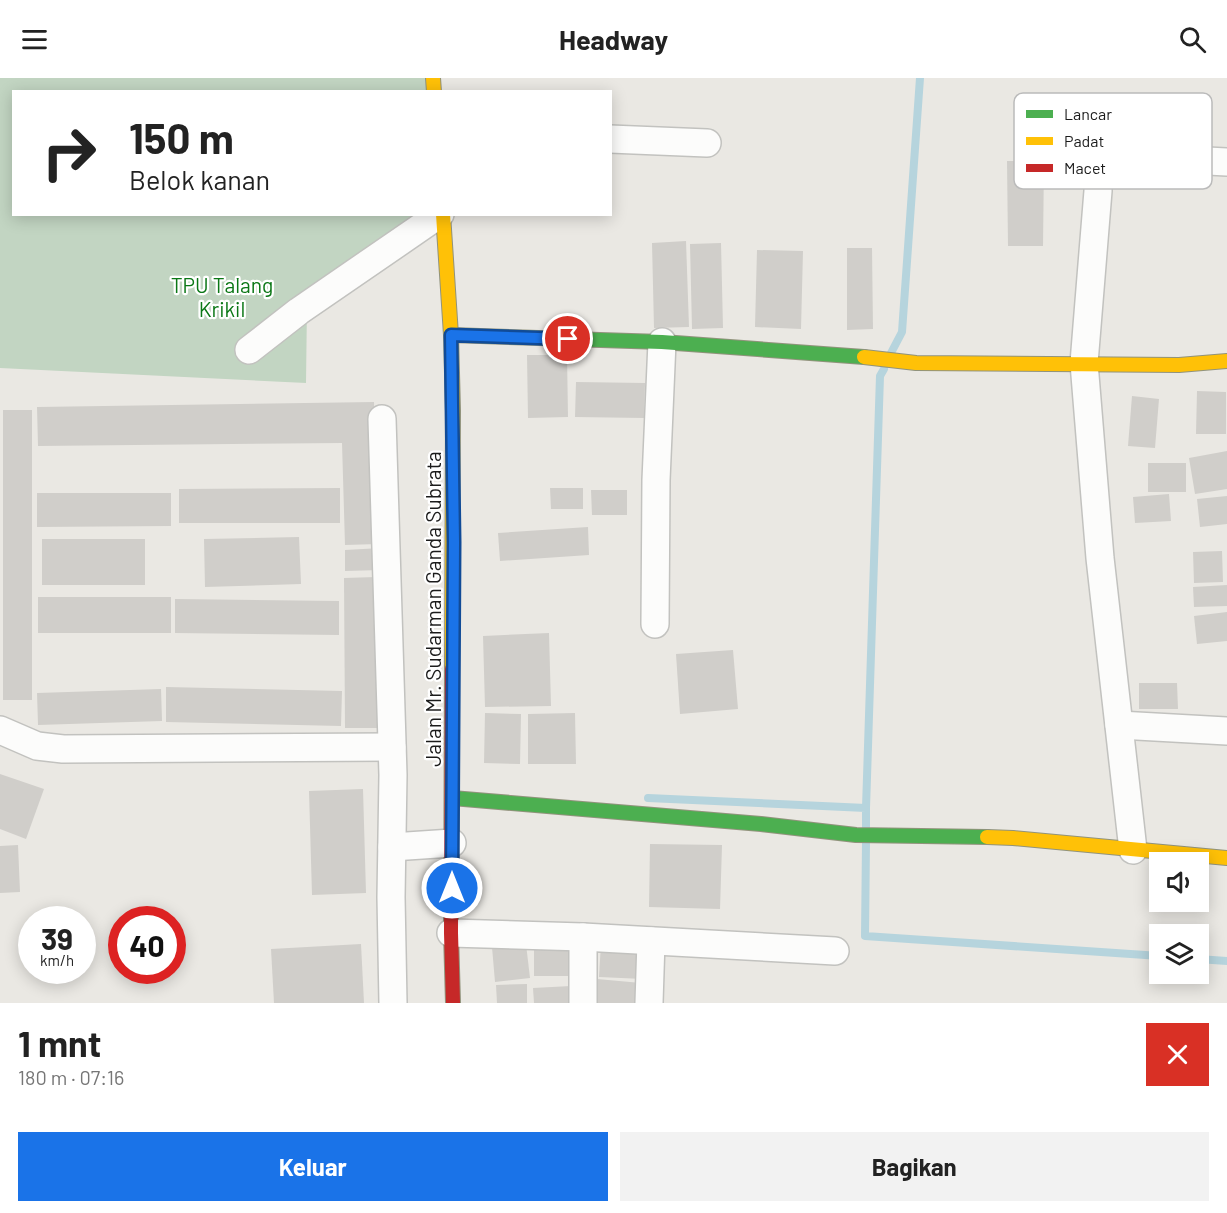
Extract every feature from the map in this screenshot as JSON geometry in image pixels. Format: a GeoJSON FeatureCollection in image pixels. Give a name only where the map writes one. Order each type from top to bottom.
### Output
{"type":"FeatureCollection","features":[{"type":"Feature","properties":{"kind":"street"},"geometry":{"type":"LineString","coordinates":[[612,139],[707,143]]}},
{"type":"Feature","properties":{"kind":"street"},"geometry":{"type":"LineString","coordinates":[[1212,161],[1227,162]]}},
{"type":"Feature","properties":{"kind":"street"},"geometry":{"type":"LineString","coordinates":[[1098,189],[1084,363],[1100,558],[1133,850]]}},
{"type":"Feature","properties":{"kind":"street"},"geometry":{"type":"LineString","coordinates":[[249,350],[299,311],[438,216]]}},
{"type":"Feature","properties":{"kind":"street","name":"Jalan Mr. Sudarman Ganda Subrata"},"geometry":{"type":"LineString","coordinates":[[441,216],[451,335],[454,540],[451,933],[453,1003]]}},
{"type":"Feature","properties":{"kind":"street"},"geometry":{"type":"LineString","coordinates":[[451,335],[662,342],[916,363],[1179,364],[1227,361]]}},
{"type":"Feature","properties":{"kind":"street"},"geometry":{"type":"LineString","coordinates":[[655,624],[656,480],[662,342]]}},
{"type":"Feature","properties":{"kind":"street"},"geometry":{"type":"LineString","coordinates":[[382,419],[392,747],[393,1003]]}},
{"type":"Feature","properties":{"kind":"street"},"geometry":{"type":"LineString","coordinates":[[1119,725],[1227,731]]}},
{"type":"Feature","properties":{"kind":"street"},"geometry":{"type":"LineString","coordinates":[[0,730],[37,746],[63,749],[392,747]]}},
{"type":"Feature","properties":{"kind":"street"},"geometry":{"type":"LineString","coordinates":[[452,798],[761,824],[856,835],[1012,838],[1227,858]]}},
{"type":"Feature","properties":{"kind":"street"},"geometry":{"type":"LineString","coordinates":[[392,847],[452,843]]}},
{"type":"Feature","properties":{"kind":"street"},"geometry":{"type":"LineString","coordinates":[[451,933],[583,937],[835,951]]}},
{"type":"Feature","properties":{"kind":"street"},"geometry":{"type":"LineString","coordinates":[[583,937],[583,1003]]}},
{"type":"Feature","properties":{"kind":"street"},"geometry":{"type":"LineString","coordinates":[[649,1003],[651,941]]}},
{"type":"Feature","properties":{"kind":"green space","name":"TPU Talang Krikil"},"geometry":{"type":"Polygon","coordinates":[[[0,78],[434,78],[433,90],[12,90],[12,216],[420,216],[307,305],[306,383],[0,368],[0,78]]]}},
{"type":"Feature","properties":{"kind":"building"},"geometry":{"type":"Polygon","coordinates":[[[1007,161],[1014,161],[1014,189],[1044,189],[1043,246],[1008,246],[1007,161]]]}},
{"type":"Feature","properties":{"kind":"building"},"geometry":{"type":"Polygon","coordinates":[[[686,241],[689,327],[654,328],[652,243],[686,241]]]}},
{"type":"Feature","properties":{"kind":"building"},"geometry":{"type":"Polygon","coordinates":[[[721,243],[723,328],[692,329],[690,244],[721,243]]]}},
{"type":"Feature","properties":{"kind":"building"},"geometry":{"type":"Polygon","coordinates":[[[847,248],[872,248],[873,329],[847,330],[847,248]]]}},
{"type":"Feature","properties":{"kind":"building"},"geometry":{"type":"Polygon","coordinates":[[[757,250],[803,251],[801,329],[755,327],[757,250]]]}},
{"type":"Feature","properties":{"kind":"building"},"geometry":{"type":"Polygon","coordinates":[[[527,355],[567,355],[568,417],[528,418],[527,355]]]}},
{"type":"Feature","properties":{"kind":"building"},"geometry":{"type":"Polygon","coordinates":[[[576,382],[645,383],[644,418],[575,417],[576,382]]]}},
{"type":"Feature","properties":{"kind":"building"},"geometry":{"type":"Polygon","coordinates":[[[1197,391],[1226,392],[1226,434],[1196,434],[1197,391]]]}},
{"type":"Feature","properties":{"kind":"building"},"geometry":{"type":"Polygon","coordinates":[[[1132,396],[1159,399],[1155,448],[1128,446],[1132,396]]]}},
{"type":"Feature","properties":{"kind":"building"},"geometry":{"type":"Polygon","coordinates":[[[374,402],[378,544],[345,545],[342,443],[38,446],[37,407],[374,402]]]}},
{"type":"Feature","properties":{"kind":"building"},"geometry":{"type":"Polygon","coordinates":[[[3,410],[32,410],[32,700],[3,700],[3,410]]]}},
{"type":"Feature","properties":{"kind":"building"},"geometry":{"type":"Polygon","coordinates":[[[1227,451],[1227,489],[1195,494],[1189,458],[1227,451]]]}},
{"type":"Feature","properties":{"kind":"building"},"geometry":{"type":"Polygon","coordinates":[[[1148,463],[1186,463],[1186,492],[1148,492],[1148,463]]]}},
{"type":"Feature","properties":{"kind":"building"},"geometry":{"type":"Polygon","coordinates":[[[340,488],[340,523],[179,523],[179,489],[340,488]]]}},
{"type":"Feature","properties":{"kind":"building"},"geometry":{"type":"Polygon","coordinates":[[[550,488],[583,488],[583,509],[551,509],[550,488]]]}},
{"type":"Feature","properties":{"kind":"building"},"geometry":{"type":"Polygon","coordinates":[[[591,490],[627,490],[627,515],[592,515],[591,490]]]}},
{"type":"Feature","properties":{"kind":"building"},"geometry":{"type":"Polygon","coordinates":[[[37,493],[171,493],[171,526],[37,527],[37,493]]]}},
{"type":"Feature","properties":{"kind":"building"},"geometry":{"type":"Polygon","coordinates":[[[1169,494],[1171,521],[1135,523],[1133,497],[1169,494]]]}},
{"type":"Feature","properties":{"kind":"building"},"geometry":{"type":"Polygon","coordinates":[[[1227,496],[1227,524],[1200,527],[1197,499],[1227,496]]]}},
{"type":"Feature","properties":{"kind":"building"},"geometry":{"type":"Polygon","coordinates":[[[588,527],[589,555],[500,561],[498,533],[588,527]]]}},
{"type":"Feature","properties":{"kind":"building"},"geometry":{"type":"Polygon","coordinates":[[[299,537],[301,584],[205,587],[204,539],[299,537]]]}},
{"type":"Feature","properties":{"kind":"building"},"geometry":{"type":"Polygon","coordinates":[[[42,539],[145,539],[145,585],[42,585],[42,539]]]}},
{"type":"Feature","properties":{"kind":"building"},"geometry":{"type":"Polygon","coordinates":[[[381,548],[381,570],[345,571],[345,550],[381,548]]]}},
{"type":"Feature","properties":{"kind":"building"},"geometry":{"type":"Polygon","coordinates":[[[1222,551],[1223,582],[1194,583],[1193,552],[1222,551]]]}},
{"type":"Feature","properties":{"kind":"building"},"geometry":{"type":"Polygon","coordinates":[[[376,577],[377,728],[345,728],[344,578],[376,577]]]}},
{"type":"Feature","properties":{"kind":"building"},"geometry":{"type":"Polygon","coordinates":[[[1227,585],[1227,606],[1194,607],[1193,587],[1227,585]]]}},
{"type":"Feature","properties":{"kind":"building"},"geometry":{"type":"Polygon","coordinates":[[[38,597],[171,597],[171,633],[38,633],[38,597]]]}},
{"type":"Feature","properties":{"kind":"building"},"geometry":{"type":"Polygon","coordinates":[[[175,599],[339,601],[339,635],[175,633],[175,599]]]}},
{"type":"Feature","properties":{"kind":"building"},"geometry":{"type":"Polygon","coordinates":[[[1227,612],[1227,641],[1197,644],[1194,616],[1227,612]]]}},
{"type":"Feature","properties":{"kind":"building"},"geometry":{"type":"Polygon","coordinates":[[[549,633],[551,706],[485,707],[483,636],[549,633]]]}},
{"type":"Feature","properties":{"kind":"building"},"geometry":{"type":"Polygon","coordinates":[[[733,650],[738,709],[680,714],[676,654],[733,650]]]}},
{"type":"Feature","properties":{"kind":"building"},"geometry":{"type":"Polygon","coordinates":[[[1139,683],[1177,683],[1178,709],[1139,709],[1139,683]]]}},
{"type":"Feature","properties":{"kind":"building"},"geometry":{"type":"Polygon","coordinates":[[[166,687],[342,691],[341,726],[166,722],[166,687]]]}},
{"type":"Feature","properties":{"kind":"building"},"geometry":{"type":"Polygon","coordinates":[[[161,689],[162,721],[38,725],[37,693],[161,689]]]}},
{"type":"Feature","properties":{"kind":"building"},"geometry":{"type":"Polygon","coordinates":[[[485,713],[521,714],[520,764],[484,763],[485,713]]]}},
{"type":"Feature","properties":{"kind":"building"},"geometry":{"type":"Polygon","coordinates":[[[575,713],[576,764],[528,764],[528,714],[575,713]]]}},
{"type":"Feature","properties":{"kind":"building"},"geometry":{"type":"Polygon","coordinates":[[[0,774],[44,789],[26,839],[0,829],[0,774]]]}},
{"type":"Feature","properties":{"kind":"building"},"geometry":{"type":"Polygon","coordinates":[[[363,789],[366,893],[312,895],[309,791],[363,789]]]}},
{"type":"Feature","properties":{"kind":"building"},"geometry":{"type":"Polygon","coordinates":[[[650,844],[722,845],[720,909],[649,907],[650,844]]]}},
{"type":"Feature","properties":{"kind":"building"},"geometry":{"type":"Polygon","coordinates":[[[18,845],[20,892],[0,893],[0,846],[18,845]]]}},
{"type":"Feature","properties":{"kind":"building"},"geometry":{"type":"Polygon","coordinates":[[[573,940],[573,976],[534,976],[534,941],[573,940]]]}},
{"type":"Feature","properties":{"kind":"building"},"geometry":{"type":"Polygon","coordinates":[[[601,943],[645,944],[643,979],[599,977],[601,943]]]}},
{"type":"Feature","properties":{"kind":"building"},"geometry":{"type":"Polygon","coordinates":[[[361,944],[364,1003],[274,1003],[271,949],[361,944]]]}},
{"type":"Feature","properties":{"kind":"building"},"geometry":{"type":"Polygon","coordinates":[[[526,944],[530,978],[495,982],[492,947],[526,944]]]}},
{"type":"Feature","properties":{"kind":"building"},"geometry":{"type":"Polygon","coordinates":[[[597,979],[641,983],[640,1003],[595,1003],[597,979]]]}},
{"type":"Feature","properties":{"kind":"building"},"geometry":{"type":"Polygon","coordinates":[[[527,984],[527,1003],[497,1003],[496,985],[527,984]]]}},
{"type":"Feature","properties":{"kind":"building"},"geometry":{"type":"Polygon","coordinates":[[[571,986],[572,1003],[534,1003],[533,988],[571,986]]]}},
{"type":"Feature","properties":{"kind":"waterway"},"geometry":{"type":"LineString","coordinates":[[891,353],[902,332],[920,78]]}},
{"type":"Feature","properties":{"kind":"waterway"},"geometry":{"type":"LineString","coordinates":[[866,808],[880,376],[884,369]]}},
{"type":"Feature","properties":{"kind":"waterway"},"geometry":{"type":"LineString","coordinates":[[648,798],[866,808],[866,827]]}},
{"type":"Feature","properties":{"kind":"waterway"},"geometry":{"type":"LineString","coordinates":[[866,842],[865,936],[1149,955]]}},
{"type":"Feature","properties":{"kind":"waterway"},"geometry":{"type":"LineString","coordinates":[[1209,960],[1227,961]]}},
{"type":"Feature","properties":{"kind":"traffic: fast"},"geometry":{"type":"LineString","coordinates":[[451,335],[662,342],[864,357]]}},
{"type":"Feature","properties":{"kind":"traffic: fast"},"geometry":{"type":"LineString","coordinates":[[452,798],[761,824],[856,835],[987,837]]}},
{"type":"Feature","properties":{"kind":"traffic: slow"},"geometry":{"type":"LineString","coordinates":[[433,78],[434,90]]}},
{"type":"Feature","properties":{"kind":"traffic: slow"},"geometry":{"type":"LineString","coordinates":[[443,216],[451,335],[453,411],[452,669]]}},
{"type":"Feature","properties":{"kind":"traffic: slow"},"geometry":{"type":"LineString","coordinates":[[864,357],[916,363],[1179,365],[1227,361]]}},
{"type":"Feature","properties":{"kind":"traffic: slow"},"geometry":{"type":"LineString","coordinates":[[987,837],[1227,858]]}},
{"type":"Feature","properties":{"kind":"traffic: jam"},"geometry":{"type":"LineString","coordinates":[[452,669],[453,1003]]}},
{"type":"Feature","properties":{"kind":"route"},"geometry":{"type":"LineString","coordinates":[[452,888],[454,542],[451,335],[568,339]]}}]}
